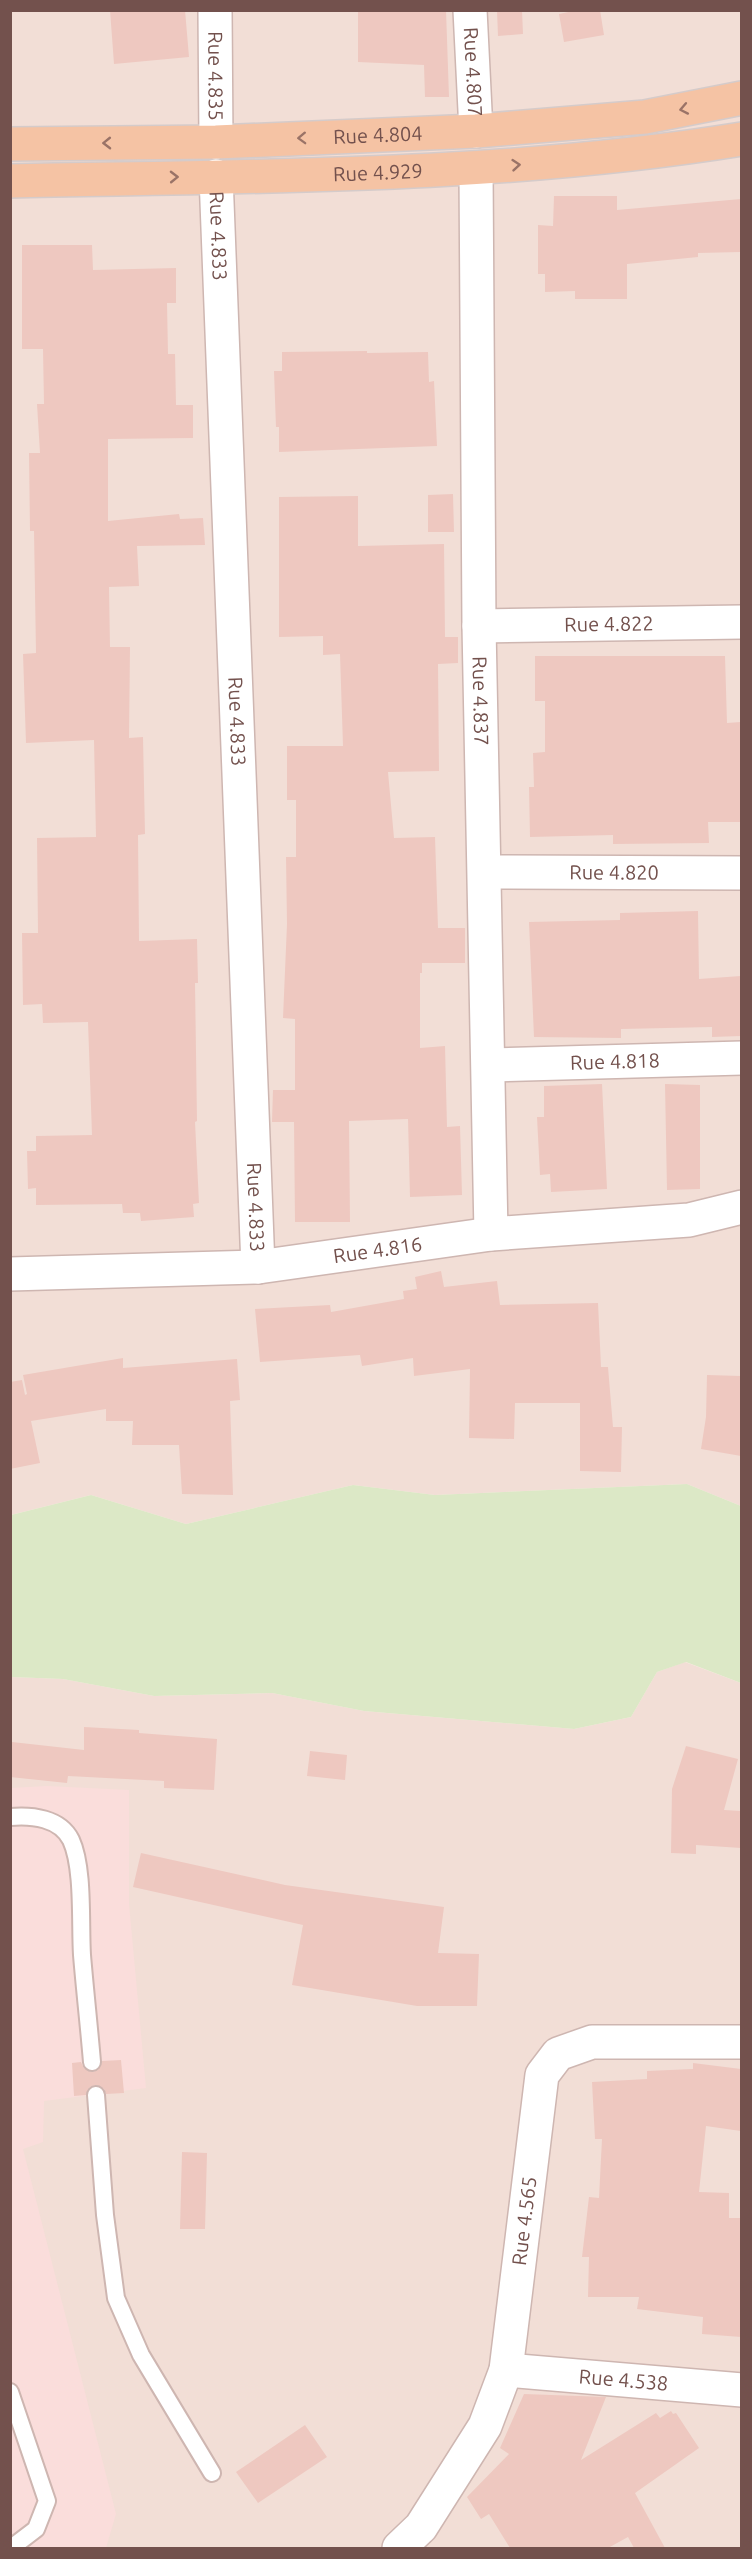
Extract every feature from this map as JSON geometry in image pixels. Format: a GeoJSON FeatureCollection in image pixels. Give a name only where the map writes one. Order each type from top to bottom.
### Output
{"type":"FeatureCollection","features":[{"type":"Feature","properties":{"kind":"main road","name":"Rue 4.804"},"geometry":{"type":"LineString","coordinates":[[10,144],[216,142],[476,131],[645,117],[741,98]]}},
{"type":"Feature","properties":{"kind":"main road","name":"Rue 4.929"},"geometry":{"type":"LineString","coordinates":[[10,181],[476,169],[652,153],[741,139]]}},
{"type":"Feature","properties":{"kind":"street","name":"Rue 4.835"},"geometry":{"type":"LineString","coordinates":[[214,10],[216,142]]}},
{"type":"Feature","properties":{"kind":"street","name":"Rue 4.807"},"geometry":{"type":"LineString","coordinates":[[470,10],[476,131]]}},
{"type":"Feature","properties":{"kind":"street","name":"Rue 4.837"},"geometry":{"type":"LineString","coordinates":[[476,169],[479,626],[491,1234]]}},
{"type":"Feature","properties":{"kind":"street","name":"Rue 4.833"},"geometry":{"type":"LineString","coordinates":[[216,176],[258,1267]]}},
{"type":"Feature","properties":{"kind":"street","name":"Rue 4.822"},"geometry":{"type":"LineString","coordinates":[[479,626],[741,622]]}},
{"type":"Feature","properties":{"kind":"street","name":"Rue 4.820"},"geometry":{"type":"LineString","coordinates":[[485,872],[741,873]]}},
{"type":"Feature","properties":{"kind":"street","name":"Rue 4.818"},"geometry":{"type":"LineString","coordinates":[[489,1065],[741,1058]]}},
{"type":"Feature","properties":{"kind":"street","name":"Rue 4.816"},"geometry":{"type":"LineString","coordinates":[[10,1274],[258,1267],[491,1234],[689,1220],[741,1207]]}},
{"type":"Feature","properties":{"kind":"street","name":"Rue 4.565"},"geometry":{"type":"LineString","coordinates":[[399,2548],[421,2527],[485,2426],[506,2370],[542,2075],[558,2054],[592,2042],[741,2042]]}},
{"type":"Feature","properties":{"kind":"street","name":"Rue 4.538"},"geometry":{"type":"LineString","coordinates":[[506,2370],[741,2390]]}},
{"type":"Feature","properties":{"kind":"lane"},"geometry":{"type":"LineString","coordinates":[[10,1817],[31,1815],[59,1826],[71,1840],[78,1872],[82,1956],[92,2062]]}},
{"type":"Feature","properties":{"kind":"lane"},"geometry":{"type":"LineString","coordinates":[[96,2095],[105,2215],[116,2298],[141,2355],[212,2473]]}},
{"type":"Feature","properties":{"kind":"lane"},"geometry":{"type":"LineString","coordinates":[[10,2392],[47,2500],[36,2529],[11,2548]]}},
{"type":"Feature","properties":{"kind":"shaded area"},"geometry":{"type":"Polygon","coordinates":[[[10,11],[741,11],[741,1506],[687,1484],[435,1495],[353,1485],[186,1524],[91,1495],[11,1515],[10,11]]]}},
{"type":"Feature","properties":{"kind":"shaded area"},"geometry":{"type":"Polygon","coordinates":[[[685,1662],[741,1683],[741,2548],[11,2548],[11,1677],[63,1679],[154,1696],[272,1693],[364,1711],[574,1729],[631,1717],[657,1672],[685,1662]]]}},
{"type":"Feature","properties":{"kind":"shaded area"},"geometry":{"type":"Polygon","coordinates":[[[47,1786],[129,1790],[129,1904],[146,2088],[44,2101],[43,2142],[23,2149],[116,2514],[106,2548],[11,2548],[11,1788],[47,1786]]]}},
{"type":"Feature","properties":{"kind":"green space"},"geometry":{"type":"Polygon","coordinates":[[[687,1484],[741,1506],[741,1683],[686,1662],[657,1672],[631,1717],[574,1729],[364,1711],[272,1693],[154,1696],[63,1679],[11,1677],[11,1515],[91,1495],[186,1524],[353,1485],[435,1495],[687,1484]]]}},
{"type":"Feature","properties":{"kind":"building"},"geometry":{"type":"Polygon","coordinates":[[[110,10],[185,10],[189,57],[114,64],[110,10]]]}},
{"type":"Feature","properties":{"kind":"building"},"geometry":{"type":"Polygon","coordinates":[[[358,10],[446,10],[449,97],[425,97],[424,65],[358,62],[358,10]]]}},
{"type":"Feature","properties":{"kind":"building"},"geometry":{"type":"Polygon","coordinates":[[[497,10],[522,10],[523,34],[498,36],[497,10]]]}},
{"type":"Feature","properties":{"kind":"building"},"geometry":{"type":"Polygon","coordinates":[[[578,10],[600,10],[604,35],[564,42],[559,14],[578,10]]]}},
{"type":"Feature","properties":{"kind":"building"},"geometry":{"type":"Polygon","coordinates":[[[554,196],[617,196],[617,210],[741,199],[741,252],[698,253],[698,257],[627,264],[627,299],[575,299],[575,291],[545,292],[545,274],[538,274],[538,225],[553,226],[554,196]]]}},
{"type":"Feature","properties":{"kind":"building"},"geometry":{"type":"Polygon","coordinates":[[[22,245],[92,245],[93,270],[176,268],[176,303],[167,303],[168,354],[175,354],[176,405],[193,405],[193,438],[108,439],[108,521],[179,514],[180,519],[203,518],[205,545],[137,546],[139,586],[109,587],[110,647],[130,647],[129,738],[143,737],[145,834],[138,835],[139,941],[197,939],[198,983],[195,983],[197,1121],[195,1122],[199,1203],[193,1204],[194,1217],[141,1221],[140,1213],[123,1213],[122,1204],[36,1205],[36,1188],[28,1189],[27,1151],[36,1151],[36,1136],[92,1135],[88,1022],[43,1023],[42,1004],[23,1005],[22,933],[38,933],[37,838],[96,837],[94,740],[26,743],[23,654],[36,653],[34,531],[30,531],[29,453],[40,453],[37,404],[44,404],[43,349],[22,349],[22,245]]]}},
{"type":"Feature","properties":{"kind":"building"},"geometry":{"type":"Polygon","coordinates":[[[367,351],[367,353],[428,352],[429,382],[434,381],[437,446],[279,452],[274,371],[282,371],[282,352],[367,351]]]}},
{"type":"Feature","properties":{"kind":"building"},"geometry":{"type":"Polygon","coordinates":[[[453,494],[454,532],[428,532],[428,495],[453,494]]]}},
{"type":"Feature","properties":{"kind":"building"},"geometry":{"type":"Polygon","coordinates":[[[358,496],[358,546],[444,544],[445,637],[458,637],[458,663],[438,664],[439,771],[388,772],[394,838],[435,837],[438,928],[465,928],[465,963],[422,963],[422,973],[420,973],[420,1048],[445,1046],[447,1127],[460,1126],[462,1195],[410,1197],[408,1119],[349,1121],[350,1222],[295,1222],[294,1122],[272,1122],[273,1090],[295,1090],[295,1019],[283,1018],[287,924],[286,857],[296,857],[296,800],[287,800],[287,746],[343,746],[340,654],[323,655],[323,636],[279,637],[279,497],[358,496]]]}},
{"type":"Feature","properties":{"kind":"building"},"geometry":{"type":"Polygon","coordinates":[[[535,656],[725,656],[727,723],[741,722],[741,822],[708,822],[709,843],[613,844],[613,835],[530,837],[529,787],[534,787],[533,753],[545,752],[545,701],[535,701],[535,656]]]}},
{"type":"Feature","properties":{"kind":"building"},"geometry":{"type":"Polygon","coordinates":[[[698,911],[699,979],[741,976],[741,1036],[712,1037],[712,1027],[621,1029],[621,1038],[534,1037],[529,922],[620,920],[620,913],[698,911]]]}},
{"type":"Feature","properties":{"kind":"building"},"geometry":{"type":"Polygon","coordinates":[[[602,1084],[607,1189],[551,1192],[550,1174],[540,1175],[537,1117],[544,1117],[544,1086],[602,1084]]]}},
{"type":"Feature","properties":{"kind":"building"},"geometry":{"type":"Polygon","coordinates":[[[665,1084],[700,1085],[700,1189],[667,1190],[665,1084]]]}},
{"type":"Feature","properties":{"kind":"building"},"geometry":{"type":"Polygon","coordinates":[[[441,1271],[444,1287],[497,1281],[500,1305],[598,1303],[601,1367],[608,1367],[613,1427],[622,1427],[621,1472],[580,1471],[580,1403],[515,1403],[514,1439],[469,1438],[470,1369],[414,1376],[413,1358],[362,1366],[360,1355],[260,1362],[255,1309],[330,1305],[331,1312],[404,1299],[403,1291],[417,1289],[415,1277],[441,1271]]]}},
{"type":"Feature","properties":{"kind":"building"},"geometry":{"type":"Polygon","coordinates":[[[123,1358],[123,1368],[237,1359],[240,1400],[230,1401],[233,1495],[182,1494],[179,1445],[132,1445],[133,1421],[106,1421],[106,1409],[31,1421],[40,1463],[10,1469],[10,1382],[22,1380],[25,1395],[27,1394],[23,1375],[123,1358]]]}},
{"type":"Feature","properties":{"kind":"building"},"geometry":{"type":"Polygon","coordinates":[[[707,1375],[741,1376],[741,1456],[701,1449],[706,1417],[707,1375]]]}},
{"type":"Feature","properties":{"kind":"building"},"geometry":{"type":"Polygon","coordinates":[[[84,1727],[139,1730],[139,1733],[217,1739],[214,1790],[164,1788],[164,1781],[68,1776],[67,1783],[10,1777],[12,1742],[84,1750],[84,1727]]]}},
{"type":"Feature","properties":{"kind":"building"},"geometry":{"type":"Polygon","coordinates":[[[686,1746],[738,1759],[724,1810],[741,1811],[741,1848],[696,1845],[696,1854],[671,1853],[672,1789],[686,1746]]]}},
{"type":"Feature","properties":{"kind":"building"},"geometry":{"type":"Polygon","coordinates":[[[310,1751],[347,1755],[345,1780],[307,1776],[310,1751]]]}},
{"type":"Feature","properties":{"kind":"building"},"geometry":{"type":"Polygon","coordinates":[[[141,1853],[285,1885],[444,1907],[438,1953],[479,1954],[477,2006],[417,2006],[292,1985],[303,1925],[133,1887],[141,1853]]]}},
{"type":"Feature","properties":{"kind":"building"},"geometry":{"type":"Polygon","coordinates":[[[121,2060],[124,2093],[106,2094],[104,2089],[96,2085],[90,2087],[86,2095],[74,2096],[72,2063],[81,2062],[84,2068],[92,2072],[98,2070],[102,2061],[121,2060]]]}},
{"type":"Feature","properties":{"kind":"building"},"geometry":{"type":"Polygon","coordinates":[[[693,2063],[741,2069],[741,2131],[706,2126],[699,2192],[729,2193],[729,2218],[741,2218],[741,2337],[702,2334],[703,2317],[637,2309],[639,2297],[588,2297],[589,2257],[582,2257],[589,2197],[599,2198],[602,2139],[595,2139],[592,2082],[647,2079],[647,2071],[693,2069],[693,2063]]]}},
{"type":"Feature","properties":{"kind":"building"},"geometry":{"type":"Polygon","coordinates":[[[182,2152],[207,2153],[205,2229],[180,2229],[182,2152]]]}},
{"type":"Feature","properties":{"kind":"building"},"geometry":{"type":"Polygon","coordinates":[[[524,2394],[606,2397],[581,2460],[656,2413],[660,2418],[671,2411],[673,2414],[676,2413],[699,2448],[635,2493],[665,2548],[634,2548],[628,2537],[608,2548],[510,2548],[489,2514],[481,2519],[467,2497],[509,2454],[500,2448],[524,2394]]]}},
{"type":"Feature","properties":{"kind":"building"},"geometry":{"type":"Polygon","coordinates":[[[305,2425],[327,2457],[258,2503],[236,2472],[305,2425]]]}}]}
